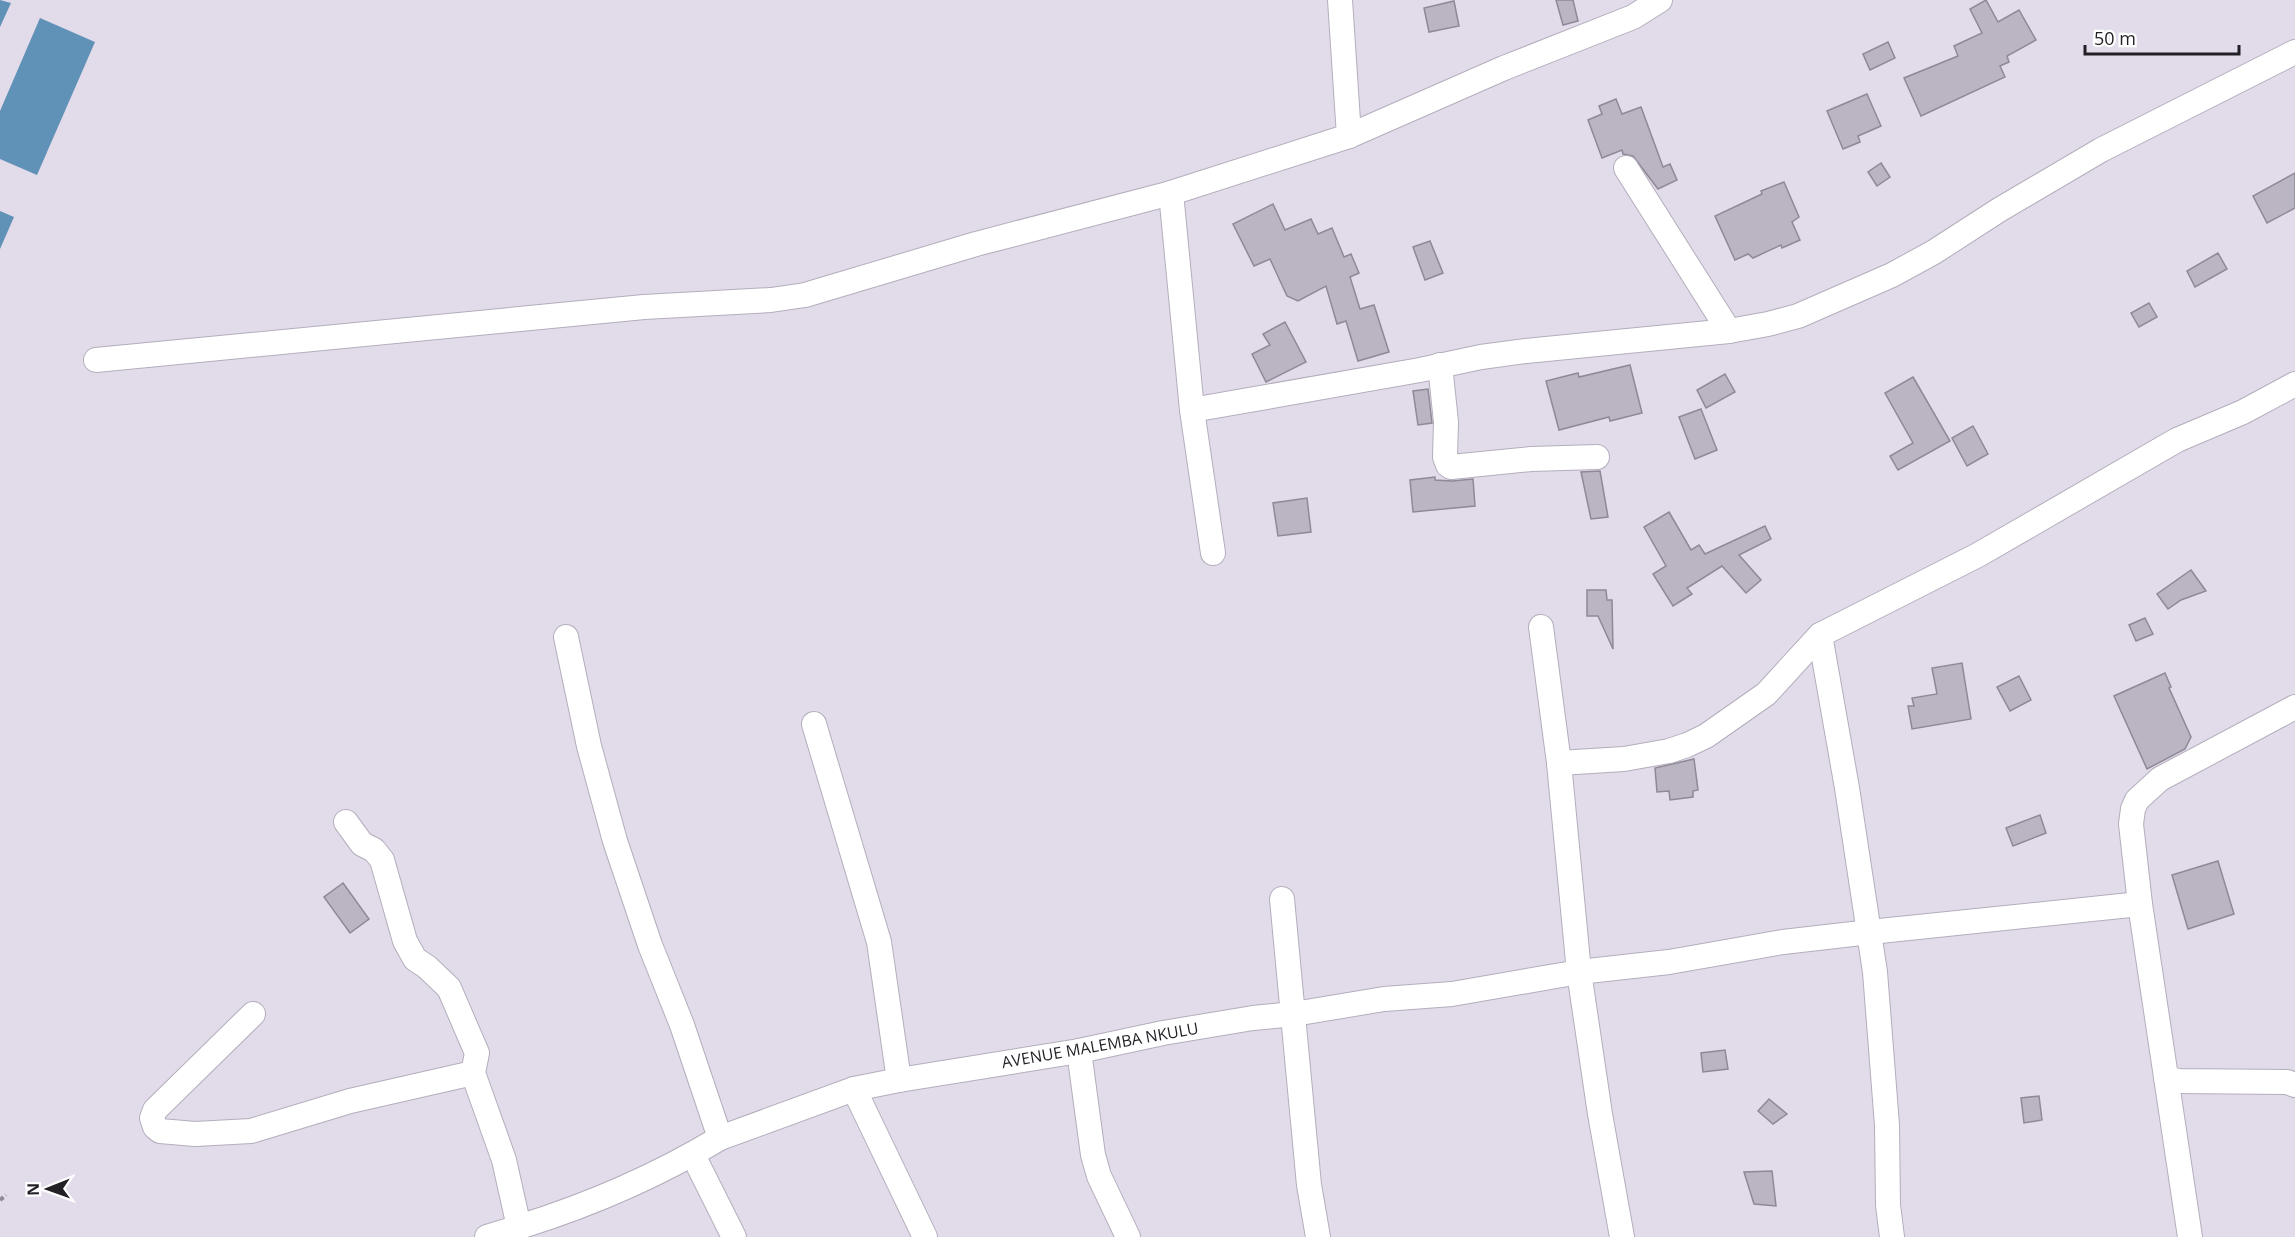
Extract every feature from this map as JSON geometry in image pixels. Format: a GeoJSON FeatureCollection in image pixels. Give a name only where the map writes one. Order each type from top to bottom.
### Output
{"type":"FeatureCollection","features":[{"type":"Feature","properties":{"kind":"street"},"geometry":{"type":"LineString","coordinates":[[1340,0],[1349,136]]}},
{"type":"Feature","properties":{"kind":"street"},"geometry":{"type":"LineString","coordinates":[[96,360],[644,307],[771,300],[805,295],[976,244],[1172,193],[1349,136],[1504,68],[1633,17],[1660,0]]}},
{"type":"Feature","properties":{"kind":"street"},"geometry":{"type":"LineString","coordinates":[[1192,410],[1526,351],[1729,331],[1798,316],[1892,275],[1934,252],[1999,210],[2101,150],[2295,52]]}},
{"type":"Feature","properties":{"kind":"street"},"geometry":{"type":"LineString","coordinates":[[1626,168],[1729,331]]}},
{"type":"Feature","properties":{"kind":"street"},"geometry":{"type":"LineString","coordinates":[[1172,193],[1192,410],[1213,553]]}},
{"type":"Feature","properties":{"kind":"street"},"geometry":{"type":"LineString","coordinates":[[1440,365],[1446,422],[1445,457],[1451,467],[1531,459],[1597,457]]}},
{"type":"Feature","properties":{"kind":"street"},"geometry":{"type":"LineString","coordinates":[[1559,763],[1624,759],[1669,751],[1706,736],[1766,694],[1820,634],[1978,555],[2177,440],[2243,412],[2295,384]]}},
{"type":"Feature","properties":{"kind":"street"},"geometry":{"type":"LineString","coordinates":[[1541,627],[1559,763],[1579,972],[1600,1114],[1622,1237]]}},
{"type":"Feature","properties":{"kind":"street"},"geometry":{"type":"LineString","coordinates":[[1820,634],[1870,932],[1882,1059],[1892,1237]]}},
{"type":"Feature","properties":{"kind":"street"},"geometry":{"type":"LineString","coordinates":[[566,637],[589,746],[615,841],[650,945],[682,1025],[720,1138]]}},
{"type":"Feature","properties":{"kind":"street"},"geometry":{"type":"LineString","coordinates":[[2190,1237],[2140,904],[2131,824],[2133,809],[2160,779],[2295,707]]}},
{"type":"Feature","properties":{"kind":"street"},"geometry":{"type":"LineString","coordinates":[[814,724],[879,942],[899,1080]]}},
{"type":"Feature","properties":{"kind":"street"},"geometry":{"type":"LineString","coordinates":[[346,822],[362,844],[374,850],[382,860],[405,941],[415,959],[449,988],[477,1053],[473,1074],[504,1160],[519,1227]]}},
{"type":"Feature","properties":{"kind":"street"},"geometry":{"type":"LineString","coordinates":[[1282,899],[1310,1185],[1318,1237]]}},
{"type":"Feature","properties":{"kind":"street","name":"AVENUE MALEMBA NKULU"},"geometry":{"type":"LineString","coordinates":[[487,1237],[615,1192],[693,1155],[720,1138],[854,1089],[1079,1052],[1253,1018],[1294,1014],[1384,999],[1488,989],[1579,972],[1669,962],[1783,942],[2140,904]]}},
{"type":"Feature","properties":{"kind":"street"},"geometry":{"type":"LineString","coordinates":[[253,1014],[154,1110],[152,1118],[154,1127],[160,1131],[195,1134],[251,1131],[350,1101],[473,1074]]}},
{"type":"Feature","properties":{"kind":"street"},"geometry":{"type":"LineString","coordinates":[[1079,1052],[1093,1155],[1099,1176],[1128,1237]]}},
{"type":"Feature","properties":{"kind":"street"},"geometry":{"type":"LineString","coordinates":[[2166,1078],[2178,1082],[2287,1082],[2295,1084]]}},
{"type":"Feature","properties":{"kind":"street"},"geometry":{"type":"LineString","coordinates":[[854,1089],[925,1237]]}},
{"type":"Feature","properties":{"kind":"street"},"geometry":{"type":"LineString","coordinates":[[693,1155],[734,1237]]}},
{"type":"Feature","properties":{"kind":"path"},"geometry":{"type":"LineString","coordinates":[[0,1200],[6,1195]]}},
{"type":"Feature","properties":{"kind":"water"},"geometry":{"type":"Polygon","coordinates":[[[0,0],[11,3],[0,27],[0,0]]]}},
{"type":"Feature","properties":{"kind":"water"},"geometry":{"type":"Polygon","coordinates":[[[40,18],[95,42],[37,175],[0,159],[0,111],[40,18]]]}},
{"type":"Feature","properties":{"kind":"water"},"geometry":{"type":"Polygon","coordinates":[[[0,211],[14,217],[0,249],[0,211]]]}},
{"type":"Feature","properties":{"kind":"building"},"geometry":{"type":"Polygon","coordinates":[[[1556,0],[1573,0],[1578,21],[1563,25],[1556,0]]]}},
{"type":"Feature","properties":{"kind":"building"},"geometry":{"type":"Polygon","coordinates":[[[1986,0],[1998,22],[2019,10],[2036,40],[2007,56],[2009,62],[2000,66],[2005,77],[1921,116],[1904,78],[1958,56],[1954,46],[1982,33],[1970,9],[1986,0]]]}},
{"type":"Feature","properties":{"kind":"building"},"geometry":{"type":"Polygon","coordinates":[[[1454,1],[1459,26],[1429,32],[1424,8],[1454,1]]]}},
{"type":"Feature","properties":{"kind":"building"},"geometry":{"type":"Polygon","coordinates":[[[1888,42],[1895,58],[1870,70],[1863,54],[1888,42]]]}},
{"type":"Feature","properties":{"kind":"building"},"geometry":{"type":"Polygon","coordinates":[[[1867,94],[1881,126],[1858,136],[1860,142],[1843,149],[1827,111],[1867,94]]]}},
{"type":"Feature","properties":{"kind":"building"},"geometry":{"type":"Polygon","coordinates":[[[1616,99],[1622,114],[1641,107],[1663,167],[1670,164],[1677,180],[1658,189],[1633,156],[1623,154],[1622,150],[1602,158],[1588,120],[1602,114],[1599,106],[1616,99]]]}},
{"type":"Feature","properties":{"kind":"building"},"geometry":{"type":"Polygon","coordinates":[[[1881,163],[1890,177],[1877,186],[1868,172],[1881,163]]]}},
{"type":"Feature","properties":{"kind":"building"},"geometry":{"type":"Polygon","coordinates":[[[2295,173],[2295,208],[2267,223],[2253,196],[2295,173]]]}},
{"type":"Feature","properties":{"kind":"building"},"geometry":{"type":"Polygon","coordinates":[[[1784,182],[1799,217],[1792,222],[1800,240],[1782,248],[1781,245],[1753,258],[1748,254],[1735,260],[1715,216],[1762,194],[1761,191],[1784,182]]]}},
{"type":"Feature","properties":{"kind":"building"},"geometry":{"type":"Polygon","coordinates":[[[1273,204],[1285,230],[1311,219],[1318,234],[1332,228],[1344,257],[1351,254],[1359,273],[1350,277],[1360,309],[1374,305],[1389,352],[1358,361],[1346,321],[1337,324],[1326,286],[1298,301],[1287,296],[1270,259],[1254,266],[1233,224],[1273,204]]]}},
{"type":"Feature","properties":{"kind":"building"},"geometry":{"type":"Polygon","coordinates":[[[1430,241],[1443,273],[1425,280],[1413,247],[1430,241]]]}},
{"type":"Feature","properties":{"kind":"building"},"geometry":{"type":"Polygon","coordinates":[[[2218,253],[2227,269],[2195,287],[2187,271],[2218,253]]]}},
{"type":"Feature","properties":{"kind":"building"},"geometry":{"type":"Polygon","coordinates":[[[2149,303],[2157,317],[2139,327],[2131,313],[2149,303]]]}},
{"type":"Feature","properties":{"kind":"building"},"geometry":{"type":"Polygon","coordinates":[[[1285,322],[1306,362],[1266,382],[1252,354],[1270,345],[1263,334],[1285,322]]]}},
{"type":"Feature","properties":{"kind":"building"},"geometry":{"type":"Polygon","coordinates":[[[1630,365],[1642,413],[1610,421],[1609,417],[1559,430],[1546,381],[1578,373],[1579,377],[1630,365]]]}},
{"type":"Feature","properties":{"kind":"building"},"geometry":{"type":"Polygon","coordinates":[[[1725,374],[1735,392],[1706,408],[1697,390],[1725,374]]]}},
{"type":"Feature","properties":{"kind":"building"},"geometry":{"type":"Polygon","coordinates":[[[1913,377],[1950,441],[1898,470],[1890,456],[1913,443],[1885,393],[1913,377]]]}},
{"type":"Feature","properties":{"kind":"building"},"geometry":{"type":"Polygon","coordinates":[[[1428,389],[1432,423],[1418,425],[1413,391],[1428,389]]]}},
{"type":"Feature","properties":{"kind":"building"},"geometry":{"type":"Polygon","coordinates":[[[1701,409],[1717,450],[1695,459],[1679,417],[1701,409]]]}},
{"type":"Feature","properties":{"kind":"building"},"geometry":{"type":"Polygon","coordinates":[[[1973,426],[1988,454],[1967,466],[1952,438],[1973,426]]]}},
{"type":"Feature","properties":{"kind":"building"},"geometry":{"type":"Polygon","coordinates":[[[1600,471],[1608,517],[1591,519],[1581,472],[1600,471]]]}},
{"type":"Feature","properties":{"kind":"building"},"geometry":{"type":"Polygon","coordinates":[[[1435,477],[1435,480],[1452,481],[1473,479],[1475,506],[1413,512],[1410,480],[1435,477]]]}},
{"type":"Feature","properties":{"kind":"building"},"geometry":{"type":"Polygon","coordinates":[[[1307,498],[1311,532],[1278,536],[1273,503],[1307,498]]]}},
{"type":"Feature","properties":{"kind":"building"},"geometry":{"type":"Polygon","coordinates":[[[1669,512],[1691,550],[1699,545],[1705,554],[1765,526],[1771,539],[1739,555],[1761,580],[1746,593],[1722,566],[1687,588],[1692,594],[1673,606],[1653,574],[1666,566],[1644,527],[1669,512]]]}},
{"type":"Feature","properties":{"kind":"building"},"geometry":{"type":"Polygon","coordinates":[[[2191,570],[2206,591],[2181,600],[2168,609],[2157,594],[2191,570]]]}},
{"type":"Feature","properties":{"kind":"building"},"geometry":{"type":"Polygon","coordinates":[[[1587,590],[1606,590],[1607,600],[1612,600],[1613,649],[1598,616],[1587,616],[1587,590]]]}},
{"type":"Feature","properties":{"kind":"building"},"geometry":{"type":"Polygon","coordinates":[[[2145,618],[2153,634],[2136,641],[2129,625],[2145,618]]]}},
{"type":"Feature","properties":{"kind":"building"},"geometry":{"type":"Polygon","coordinates":[[[1962,663],[1971,719],[1912,729],[1908,706],[1914,706],[1912,698],[1937,694],[1932,668],[1962,663]]]}},
{"type":"Feature","properties":{"kind":"building"},"geometry":{"type":"Polygon","coordinates":[[[2165,673],[2171,687],[2169,688],[2191,737],[2185,749],[2147,769],[2114,696],[2165,673]]]}},
{"type":"Feature","properties":{"kind":"building"},"geometry":{"type":"Polygon","coordinates":[[[2019,676],[2031,700],[2010,711],[1997,687],[2019,676]]]}},
{"type":"Feature","properties":{"kind":"building"},"geometry":{"type":"Polygon","coordinates":[[[1694,759],[1698,790],[1693,791],[1693,797],[1670,800],[1669,791],[1657,792],[1655,768],[1694,759]]]}},
{"type":"Feature","properties":{"kind":"building"},"geometry":{"type":"Polygon","coordinates":[[[2040,815],[2046,833],[2013,846],[2006,828],[2040,815]]]}},
{"type":"Feature","properties":{"kind":"building"},"geometry":{"type":"Polygon","coordinates":[[[2218,861],[2234,914],[2188,929],[2172,875],[2218,861]]]}},
{"type":"Feature","properties":{"kind":"building"},"geometry":{"type":"Polygon","coordinates":[[[343,883],[369,919],[350,933],[324,897],[343,883]]]}},
{"type":"Feature","properties":{"kind":"building"},"geometry":{"type":"Polygon","coordinates":[[[1725,1050],[1728,1069],[1703,1072],[1701,1053],[1725,1050]]]}},
{"type":"Feature","properties":{"kind":"building"},"geometry":{"type":"Polygon","coordinates":[[[2039,1096],[2042,1120],[2024,1123],[2021,1098],[2039,1096]]]}},
{"type":"Feature","properties":{"kind":"building"},"geometry":{"type":"Polygon","coordinates":[[[1769,1099],[1787,1114],[1773,1124],[1758,1111],[1769,1099]]]}},
{"type":"Feature","properties":{"kind":"building"},"geometry":{"type":"Polygon","coordinates":[[[1772,1171],[1776,1206],[1754,1204],[1744,1172],[1772,1171]]]}}]}
